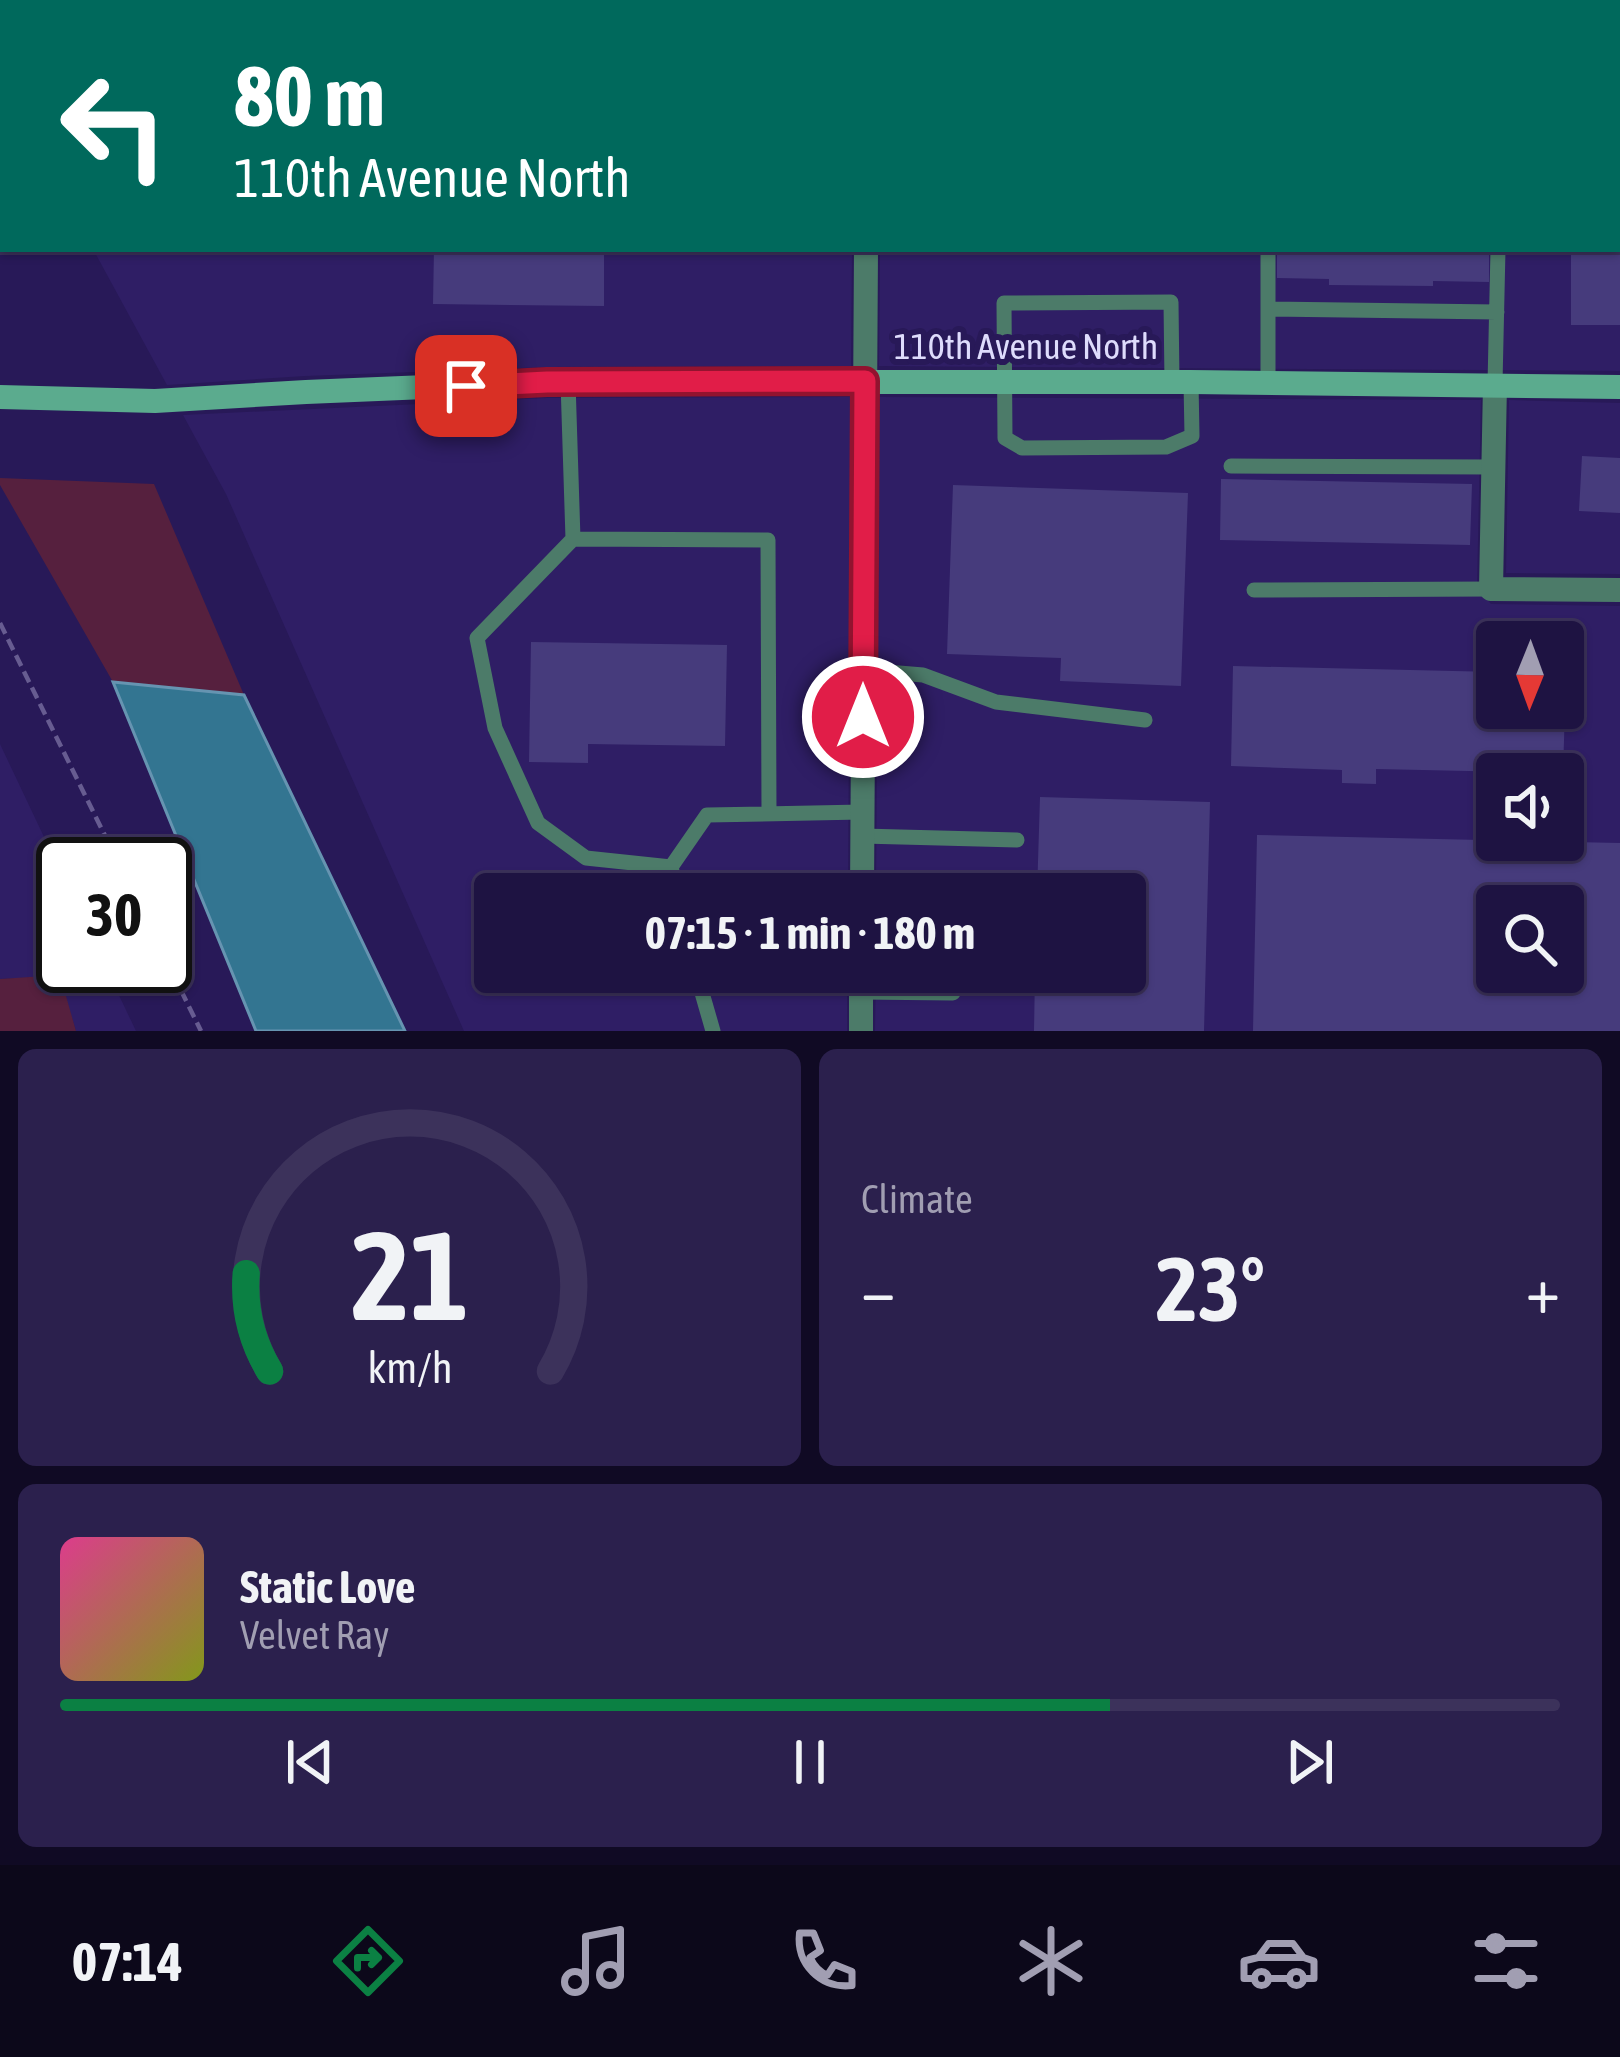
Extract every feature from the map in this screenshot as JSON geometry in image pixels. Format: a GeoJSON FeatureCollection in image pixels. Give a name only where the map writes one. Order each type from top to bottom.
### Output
{"type":"FeatureCollection","features":[{"type":"Feature","properties":{"kind":"street"},"geometry":{"type":"LineString","coordinates":[[862,873],[866,252]]}},
{"type":"Feature","properties":{"kind":"street","name":"110th Avenue North"},"geometry":{"type":"LineString","coordinates":[[0,397],[155,401],[568,382],[1620,387]]}},
{"type":"Feature","properties":{"kind":"street"},"geometry":{"type":"LineString","coordinates":[[1495,384],[1491,589],[1620,590]]}},
{"type":"Feature","properties":{"kind":"street"},"geometry":{"type":"LineString","coordinates":[[861,993],[861,1031]]}},
{"type":"Feature","properties":{"kind":"lane"},"geometry":{"type":"LineString","coordinates":[[1268,252],[1268,383]]}},
{"type":"Feature","properties":{"kind":"lane"},"geometry":{"type":"LineString","coordinates":[[1495,384],[1498,252]]}},
{"type":"Feature","properties":{"kind":"lane"},"geometry":{"type":"LineString","coordinates":[[1171,302],[1182,382],[1192,436],[1166,447],[1022,448],[1005,438],[1004,303],[1171,302]]}},
{"type":"Feature","properties":{"kind":"lane"},"geometry":{"type":"LineString","coordinates":[[1268,309],[1497,312]]}},
{"type":"Feature","properties":{"kind":"lane"},"geometry":{"type":"LineString","coordinates":[[568,382],[573,538],[477,638],[495,728],[538,824],[586,858],[671,867]]}},
{"type":"Feature","properties":{"kind":"lane"},"geometry":{"type":"LineString","coordinates":[[1232,466],[1493,467]]}},
{"type":"Feature","properties":{"kind":"lane"},"geometry":{"type":"LineString","coordinates":[[573,538],[768,540],[769,814]]}},
{"type":"Feature","properties":{"kind":"lane"},"geometry":{"type":"LineString","coordinates":[[1255,590],[1491,589]]}},
{"type":"Feature","properties":{"kind":"lane"},"geometry":{"type":"LineString","coordinates":[[863,670],[922,675],[996,702],[1144,720]]}},
{"type":"Feature","properties":{"kind":"lane"},"geometry":{"type":"LineString","coordinates":[[672,873],[671,867],[707,815],[769,814],[1016,839]]}},
{"type":"Feature","properties":{"kind":"lane"},"geometry":{"type":"LineString","coordinates":[[701,993],[713,1031]]}},
{"type":"Feature","properties":{"kind":"path"},"geometry":{"type":"LineString","coordinates":[[0,623],[105,837]]}},
{"type":"Feature","properties":{"kind":"path"},"geometry":{"type":"LineString","coordinates":[[182,993],[201,1031]]}},
{"type":"Feature","properties":{"kind":"shaded area"},"geometry":{"type":"Polygon","coordinates":[[[95,252],[852,252],[851,366],[547,367],[167,385],[95,252]]]}},
{"type":"Feature","properties":{"kind":"shaded area"},"geometry":{"type":"Polygon","coordinates":[[[880,252],[1620,252],[1620,371],[879,366],[880,252]]]}},
{"type":"Feature","properties":{"kind":"shaded area"},"geometry":{"type":"Polygon","coordinates":[[[851,397],[848,873],[474,873],[474,993],[847,993],[847,1031],[464,1031],[226,494],[183,415],[547,398],[851,397]]]}},
{"type":"Feature","properties":{"kind":"shaded area"},"geometry":{"type":"Polygon","coordinates":[[[879,397],[1481,400],[1477,588],[1491,604],[1620,606],[1620,1031],[875,1031],[876,993],[1146,993],[1146,873],[876,873],[879,397]]]}},
{"type":"Feature","properties":{"kind":"shaded area"},"geometry":{"type":"Polygon","coordinates":[[[1509,400],[1620,403],[1620,574],[1506,573],[1509,400]]]}},
{"type":"Feature","properties":{"kind":"shaded area"},"geometry":{"type":"Polygon","coordinates":[[[0,478],[154,484],[244,695],[113,682],[0,478]]]}},
{"type":"Feature","properties":{"kind":"shaded area"},"geometry":{"type":"Polygon","coordinates":[[[0,744],[44,837],[36,837],[36,977],[0,979],[0,744]]]}},
{"type":"Feature","properties":{"kind":"shaded area"},"geometry":{"type":"Polygon","coordinates":[[[36,977],[36,993],[65,993],[76,1031],[0,1031],[0,979],[36,977]]]}},
{"type":"Feature","properties":{"kind":"shaded area"},"geometry":{"type":"Polygon","coordinates":[[[64,993],[118,993],[136,1031],[76,1031],[64,993]]]}},
{"type":"Feature","properties":{"kind":"water"},"geometry":{"type":"Polygon","coordinates":[[[113,682],[244,695],[405,1031],[256,1031],[192,875],[192,837],[177,837],[113,682]]]}},
{"type":"Feature","properties":{"kind":"building"},"geometry":{"type":"Polygon","coordinates":[[[434,252],[604,252],[604,306],[433,304],[434,252]]]}},
{"type":"Feature","properties":{"kind":"building"},"geometry":{"type":"Polygon","coordinates":[[[1148,252],[1148,255],[1051,253],[1148,252]]]}},
{"type":"Feature","properties":{"kind":"building"},"geometry":{"type":"Polygon","coordinates":[[[1277,252],[1489,252],[1489,282],[1329,285],[1329,279],[1277,278],[1277,252]]]}},
{"type":"Feature","properties":{"kind":"building"},"geometry":{"type":"Polygon","coordinates":[[[1571,252],[1620,252],[1620,325],[1571,325],[1571,252]]]}},
{"type":"Feature","properties":{"kind":"building"},"geometry":{"type":"Polygon","coordinates":[[[1582,456],[1620,458],[1620,513],[1579,511],[1582,456]]]}},
{"type":"Feature","properties":{"kind":"building"},"geometry":{"type":"Polygon","coordinates":[[[1221,479],[1472,484],[1470,545],[1220,540],[1221,479]]]}},
{"type":"Feature","properties":{"kind":"building"},"geometry":{"type":"Polygon","coordinates":[[[953,485],[1188,493],[1181,686],[1060,681],[1061,658],[947,654],[953,485]]]}},
{"type":"Feature","properties":{"kind":"building"},"geometry":{"type":"Polygon","coordinates":[[[531,642],[727,645],[725,746],[588,744],[588,763],[529,762],[531,642]]]}},
{"type":"Feature","properties":{"kind":"building"},"geometry":{"type":"Polygon","coordinates":[[[1233,666],[1476,672],[1476,729],[1564,729],[1564,753],[1476,753],[1476,771],[1376,769],[1376,784],[1342,783],[1342,770],[1231,766],[1233,666]]]}},
{"type":"Feature","properties":{"kind":"building"},"geometry":{"type":"Polygon","coordinates":[[[1040,797],[1210,802],[1204,1031],[1034,1031],[1035,993],[1146,993],[1146,873],[1038,873],[1040,797]]]}},
{"type":"Feature","properties":{"kind":"building"},"geometry":{"type":"Polygon","coordinates":[[[1257,835],[1476,840],[1476,861],[1584,861],[1584,842],[1620,843],[1620,1031],[1253,1031],[1257,835]]]}},
{"type":"Feature","properties":{"kind":"route"},"geometry":{"type":"LineString","coordinates":[[466,386],[865,381],[863,717]]}}]}
